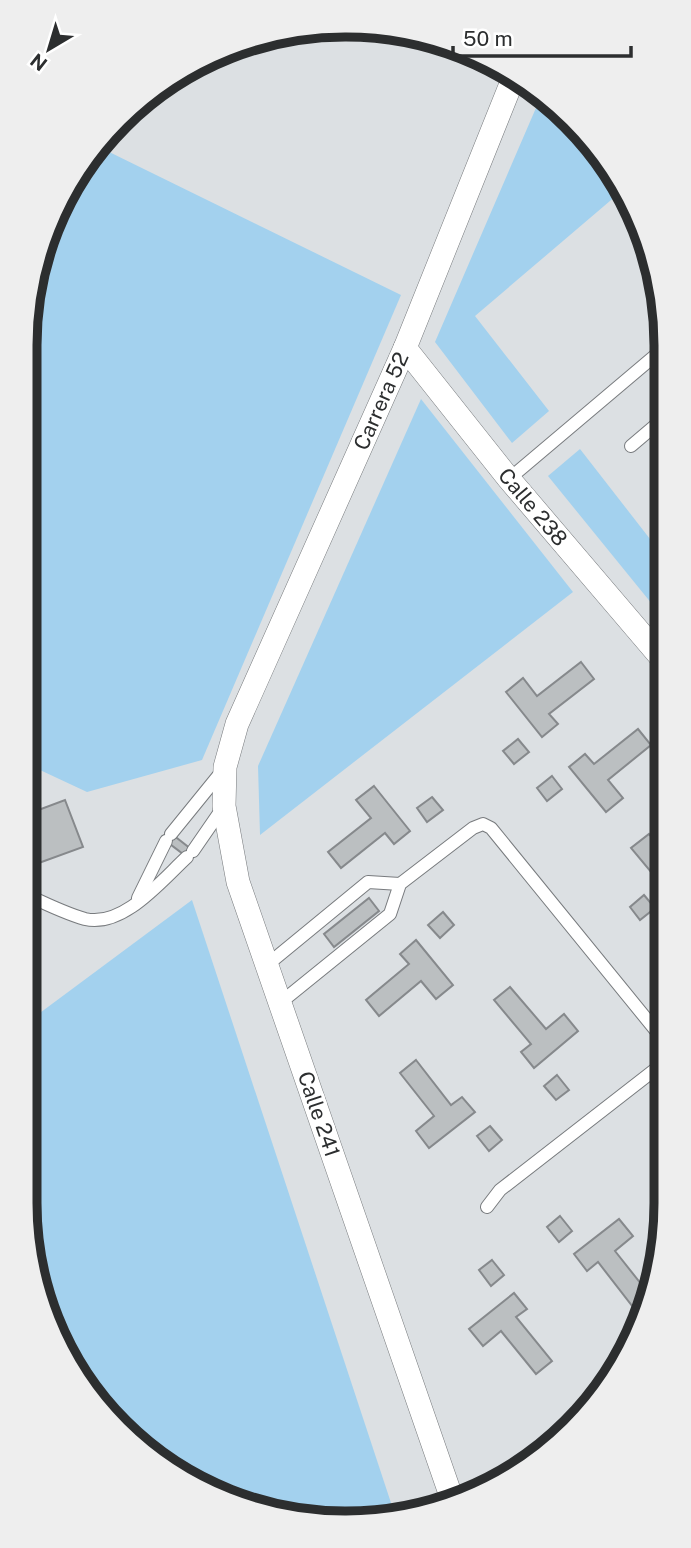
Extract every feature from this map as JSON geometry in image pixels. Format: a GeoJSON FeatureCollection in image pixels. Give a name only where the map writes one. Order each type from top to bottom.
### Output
{"type":"FeatureCollection","features":[{"type":"Feature","properties":{"kind":"street","name":"Carrera 52"},"geometry":{"type":"LineString","coordinates":[[237,723],[405,348],[511,85]]}},
{"type":"Feature","properties":{"kind":"street","name":"Calle 238"},"geometry":{"type":"LineString","coordinates":[[405,348],[509,478],[654,649]]}},
{"type":"Feature","properties":{"kind":"street","name":"Calle 241"},"geometry":{"type":"LineString","coordinates":[[237,723],[225,766],[224,806],[238,882],[450,1493]]}},
{"type":"Feature","properties":{"kind":"lane"},"geometry":{"type":"LineString","coordinates":[[509,478],[654,358]]}},
{"type":"Feature","properties":{"kind":"lane"},"geometry":{"type":"LineString","coordinates":[[631,446],[654,426]]}},
{"type":"Feature","properties":{"kind":"lane"},"geometry":{"type":"LineString","coordinates":[[134,905],[169,837],[225,766]]}},
{"type":"Feature","properties":{"kind":"lane"},"geometry":{"type":"LineString","coordinates":[[37,899],[87,919],[114,918],[134,905],[190,854],[224,806]]}},
{"type":"Feature","properties":{"kind":"lane"},"geometry":{"type":"LineString","coordinates":[[280,1003],[390,914],[400,884],[473,828],[483,824],[491,828],[654,1028]]}},
{"type":"Feature","properties":{"kind":"lane"},"geometry":{"type":"LineString","coordinates":[[267,965],[368,882],[400,884]]}},
{"type":"Feature","properties":{"kind":"lane"},"geometry":{"type":"LineString","coordinates":[[487,1207],[500,1190],[654,1070]]}},
{"type":"Feature","properties":{"kind":"shaded area"},"geometry":{"type":"Polygon","coordinates":[[[538,104],[578,142],[616,196],[475,316],[549,411],[512,443],[435,342],[538,104]]]}},
{"type":"Feature","properties":{"kind":"shaded area"},"geometry":{"type":"Polygon","coordinates":[[[107,151],[401,295],[202,760],[87,792],[37,769],[37,325],[47,266],[60,227],[78,191],[107,151]]]}},
{"type":"Feature","properties":{"kind":"shaded area"},"geometry":{"type":"Polygon","coordinates":[[[421,399],[573,592],[260,835],[258,766],[421,399]]]}},
{"type":"Feature","properties":{"kind":"shaded area"},"geometry":{"type":"Polygon","coordinates":[[[580,449],[654,544],[654,606],[548,476],[580,449]]]}},
{"type":"Feature","properties":{"kind":"shaded area"},"geometry":{"type":"Polygon","coordinates":[[[192,900],[393,1508],[366,1511],[305,1509],[266,1501],[227,1488],[191,1470],[142,1435],[113,1406],[89,1374],[60,1321],[47,1282],[39,1243],[37,1015],[192,900]]]}},
{"type":"Feature","properties":{"kind":"building"},"geometry":{"type":"Polygon","coordinates":[[[581,662],[594,679],[549,714],[558,724],[542,737],[506,692],[523,678],[537,696],[581,662]]]}},
{"type":"Feature","properties":{"kind":"building"},"geometry":{"type":"Polygon","coordinates":[[[638,729],[651,745],[608,780],[623,798],[606,812],[569,767],[585,754],[594,764],[638,729]]]}},
{"type":"Feature","properties":{"kind":"building"},"geometry":{"type":"Polygon","coordinates":[[[518,739],[529,752],[514,764],[503,751],[518,739]]]}},
{"type":"Feature","properties":{"kind":"building"},"geometry":{"type":"Polygon","coordinates":[[[552,776],[562,789],[547,801],[537,788],[552,776]]]}},
{"type":"Feature","properties":{"kind":"building"},"geometry":{"type":"Polygon","coordinates":[[[374,786],[410,831],[394,844],[385,833],[341,868],[328,852],[371,818],[356,800],[374,786]]]}},
{"type":"Feature","properties":{"kind":"building"},"geometry":{"type":"Polygon","coordinates":[[[432,797],[443,810],[427,822],[417,808],[432,797]]]}},
{"type":"Feature","properties":{"kind":"building"},"geometry":{"type":"Polygon","coordinates":[[[65,800],[83,847],[37,864],[37,810],[65,800]]]}},
{"type":"Feature","properties":{"kind":"building"},"geometry":{"type":"Polygon","coordinates":[[[168,831],[196,853],[191,860],[162,838],[168,831]]]}},
{"type":"Feature","properties":{"kind":"building"},"geometry":{"type":"Polygon","coordinates":[[[649,834],[654,840],[654,876],[631,848],[649,834]]]}},
{"type":"Feature","properties":{"kind":"building"},"geometry":{"type":"Polygon","coordinates":[[[644,895],[654,909],[640,920],[630,907],[644,895]]]}},
{"type":"Feature","properties":{"kind":"building"},"geometry":{"type":"Polygon","coordinates":[[[369,898],[379,911],[334,947],[324,934],[369,898]]]}},
{"type":"Feature","properties":{"kind":"building"},"geometry":{"type":"Polygon","coordinates":[[[443,912],[454,925],[440,938],[428,925],[443,912]]]}},
{"type":"Feature","properties":{"kind":"building"},"geometry":{"type":"Polygon","coordinates":[[[416,940],[453,985],[436,999],[421,981],[379,1016],[366,1000],[409,964],[400,954],[416,940]]]}},
{"type":"Feature","properties":{"kind":"building"},"geometry":{"type":"Polygon","coordinates":[[[510,987],[546,1029],[564,1014],[578,1031],[534,1068],[521,1052],[531,1044],[494,1000],[510,987]]]}},
{"type":"Feature","properties":{"kind":"building"},"geometry":{"type":"Polygon","coordinates":[[[416,1060],[451,1105],[462,1097],[475,1112],[429,1148],[416,1131],[434,1116],[400,1073],[416,1060]]]}},
{"type":"Feature","properties":{"kind":"building"},"geometry":{"type":"Polygon","coordinates":[[[557,1075],[569,1090],[556,1100],[544,1086],[557,1075]]]}},
{"type":"Feature","properties":{"kind":"building"},"geometry":{"type":"Polygon","coordinates":[[[490,1126],[502,1140],[489,1151],[477,1136],[490,1126]]]}},
{"type":"Feature","properties":{"kind":"building"},"geometry":{"type":"Polygon","coordinates":[[[560,1216],[572,1231],[559,1242],[547,1227],[560,1216]]]}},
{"type":"Feature","properties":{"kind":"building"},"geometry":{"type":"Polygon","coordinates":[[[619,1219],[633,1236],[615,1251],[643,1286],[638,1303],[633,1307],[598,1262],[587,1271],[574,1254],[619,1219]]]}},
{"type":"Feature","properties":{"kind":"building"},"geometry":{"type":"Polygon","coordinates":[[[492,1260],[504,1275],[491,1286],[479,1270],[492,1260]]]}},
{"type":"Feature","properties":{"kind":"building"},"geometry":{"type":"Polygon","coordinates":[[[514,1293],[527,1309],[516,1317],[552,1361],[536,1374],[501,1331],[483,1346],[469,1329],[514,1293]]]}}]}
